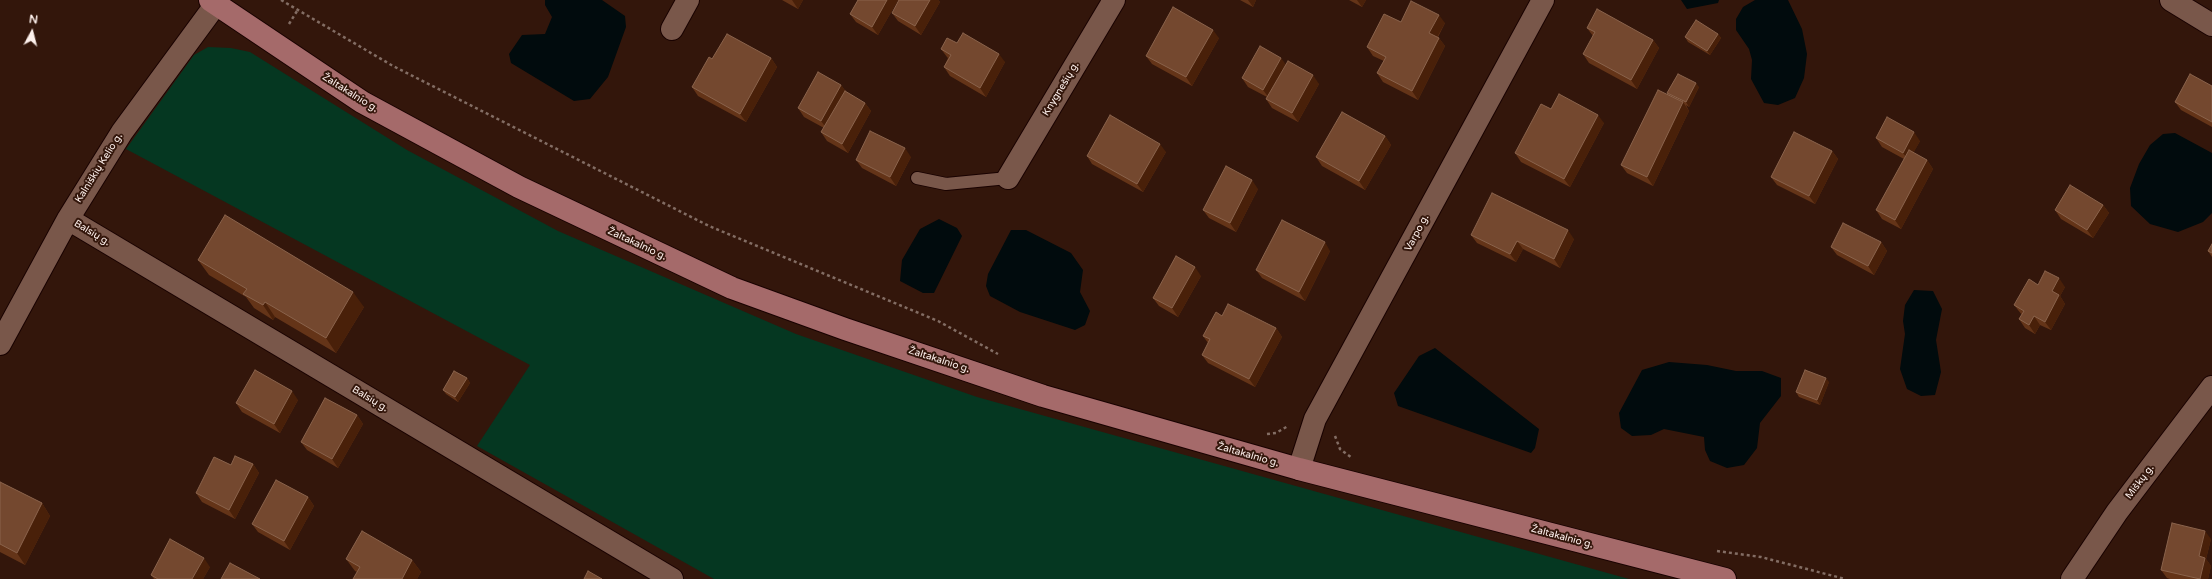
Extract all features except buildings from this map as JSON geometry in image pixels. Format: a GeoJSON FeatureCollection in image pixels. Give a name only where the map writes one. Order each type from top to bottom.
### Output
{"type":"FeatureCollection","features":[{"type":"Feature","properties":{"kind":"main road","name":"Žaltakalnio g."},"geometry":{"type":"LineString","coordinates":[[215,1],[362,102],[519,187],[732,288],[845,329],[1043,396],[1299,469],[1725,579]]}},
{"type":"Feature","properties":{"kind":"street"},"geometry":{"type":"LineString","coordinates":[[672,29],[688,0]]}},
{"type":"Feature","properties":{"kind":"street","name":"Knygnešių g."},"geometry":{"type":"LineString","coordinates":[[1008,178],[1114,0]]}},
{"type":"Feature","properties":{"kind":"street","name":"Varpo g."},"geometry":{"type":"LineString","coordinates":[[1299,469],[1313,428],[1543,0]]}},
{"type":"Feature","properties":{"kind":"street"},"geometry":{"type":"LineString","coordinates":[[2171,0],[2212,24]]}},
{"type":"Feature","properties":{"kind":"street","name":"Kalniškių Kelio g."},"geometry":{"type":"LineString","coordinates":[[0,344],[68,219],[122,132],[215,1]]}},
{"type":"Feature","properties":{"kind":"street","name":"Balsių g."},"geometry":{"type":"LineString","coordinates":[[68,219],[672,579]]}},
{"type":"Feature","properties":{"kind":"street","name":"Miškų g."},"geometry":{"type":"LineString","coordinates":[[2072,579],[2116,512],[2212,387]]}},
{"type":"Feature","properties":{"kind":"lane"},"geometry":{"type":"LineString","coordinates":[[916,178],[946,184],[1008,178]]}},
{"type":"Feature","properties":{"kind":"path"},"geometry":{"type":"LineString","coordinates":[[281,0],[393,66],[709,226],[938,321],[1004,358]]}},
{"type":"Feature","properties":{"kind":"path"},"geometry":{"type":"LineString","coordinates":[[1264,434],[1276,433],[1293,424],[1333,432],[1340,449],[1355,460]]}},
{"type":"Feature","properties":{"kind":"path"},"geometry":{"type":"LineString","coordinates":[[1715,551],[1761,557],[1845,579]]}},
{"type":"Feature","properties":{"kind":"green space"},"geometry":{"type":"Polygon","coordinates":[[[208,47],[231,48],[250,52],[407,150],[558,231],[796,334],[977,397],[1629,579],[714,579],[477,446],[530,365],[126,149],[194,55],[208,47]]]}},
{"type":"Feature","properties":{"kind":"shaded area"},"geometry":{"type":"Polygon","coordinates":[[[545,0],[602,0],[625,16],[626,27],[608,77],[590,99],[574,101],[511,63],[509,54],[522,35],[545,34],[552,17],[545,5],[545,0]]]}},
{"type":"Feature","properties":{"kind":"shaded area"},"geometry":{"type":"Polygon","coordinates":[[[1681,0],[1719,0],[1718,3],[1687,9],[1681,0]]]}},
{"type":"Feature","properties":{"kind":"shaded area"},"geometry":{"type":"Polygon","coordinates":[[[1755,0],[1788,0],[1802,29],[1807,54],[1804,78],[1795,98],[1778,105],[1764,103],[1751,79],[1752,60],[1749,49],[1736,30],[1736,19],[1743,7],[1755,0]]]}},
{"type":"Feature","properties":{"kind":"shaded area"},"geometry":{"type":"Polygon","coordinates":[[[2175,133],[2212,153],[2212,213],[2203,222],[2178,232],[2150,224],[2131,206],[2130,188],[2139,164],[2150,145],[2163,134],[2175,133]]]}},
{"type":"Feature","properties":{"kind":"shaded area"},"geometry":{"type":"Polygon","coordinates":[[[939,219],[957,228],[962,236],[934,293],[923,293],[900,281],[902,260],[920,229],[939,219]]]}},
{"type":"Feature","properties":{"kind":"shaded area"},"geometry":{"type":"Polygon","coordinates":[[[1011,230],[1026,230],[1071,253],[1083,270],[1080,292],[1090,311],[1085,325],[1075,330],[1020,312],[990,296],[986,286],[988,274],[1011,230]]]}},
{"type":"Feature","properties":{"kind":"shaded area"},"geometry":{"type":"Polygon","coordinates":[[[1914,290],[1933,291],[1942,309],[1936,340],[1941,372],[1935,395],[1921,396],[1907,389],[1900,369],[1905,334],[1903,321],[1905,305],[1914,290]]]}},
{"type":"Feature","properties":{"kind":"shaded area"},"geometry":{"type":"Polygon","coordinates":[[[1435,348],[1539,429],[1535,448],[1531,453],[1398,406],[1394,393],[1419,356],[1435,348]]]}},
{"type":"Feature","properties":{"kind":"shaded area"},"geometry":{"type":"Polygon","coordinates":[[[1669,362],[1707,365],[1736,371],[1762,371],[1781,378],[1781,396],[1760,423],[1757,448],[1744,465],[1727,468],[1710,461],[1705,450],[1704,437],[1664,429],[1651,435],[1632,436],[1621,428],[1619,413],[1642,370],[1669,362]]]}}]}
